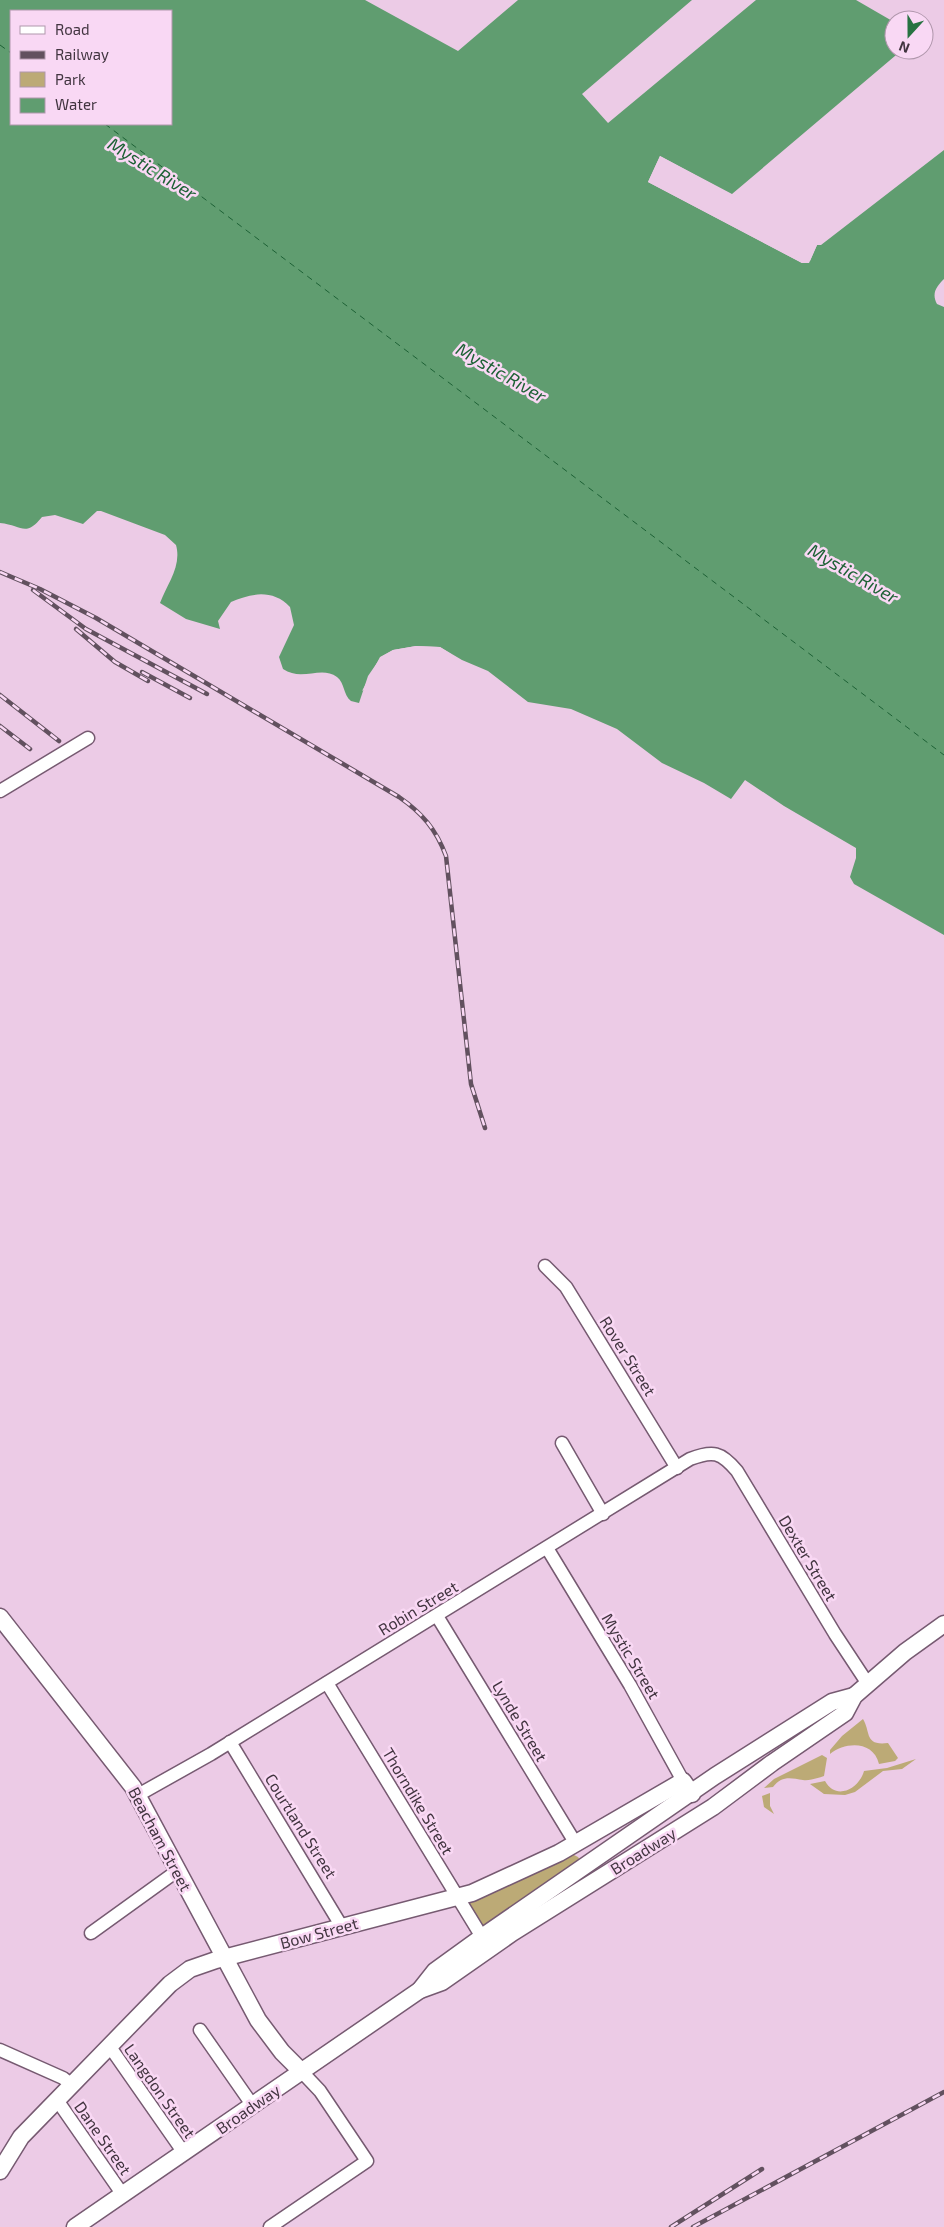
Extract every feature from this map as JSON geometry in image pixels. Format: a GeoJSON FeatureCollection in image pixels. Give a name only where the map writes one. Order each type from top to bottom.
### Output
{"type":"FeatureCollection","features":[{"type":"Feature","properties":{"kind":"main road","name":"Beacham Street"},"geometry":{"type":"LineString","coordinates":[[0,1617],[123,1773],[138,1796],[223,1958],[258,2020],[282,2052],[302,2072]]}},
{"type":"Feature","properties":{"kind":"main road","name":"Broadway"},"geometry":{"type":"LineString","coordinates":[[76,2227],[420,1990],[442,1982],[512,1933],[713,1808],[772,1763],[845,1713],[854,1696],[905,1652],[944,1624]]}},
{"type":"Feature","properties":{"kind":"main road","name":"Broadway"},"geometry":{"type":"LineString","coordinates":[[420,1990],[435,1971],[688,1788],[716,1776],[832,1702],[854,1696]]}},
{"type":"Feature","properties":{"kind":"main road","name":"Bow Street"},"geometry":{"type":"LineString","coordinates":[[1,2166],[21,2137],[57,2100],[177,1978],[196,1966],[458,1897],[534,1865],[688,1788]]}},
{"type":"Feature","properties":{"kind":"street"},"geometry":{"type":"LineString","coordinates":[[0,790],[88,738]]}},
{"type":"Feature","properties":{"kind":"street","name":"Rover Street"},"geometry":{"type":"LineString","coordinates":[[545,1266],[566,1287],[677,1468]]}},
{"type":"Feature","properties":{"kind":"street"},"geometry":{"type":"LineString","coordinates":[[562,1444],[603,1514]]}},
{"type":"Feature","properties":{"kind":"street","name":"Robin Street"},"geometry":{"type":"LineString","coordinates":[[138,1796],[437,1616],[690,1459],[704,1454],[716,1454]]}},
{"type":"Feature","properties":{"kind":"street","name":"Dexter Street"},"geometry":{"type":"LineString","coordinates":[[716,1454],[728,1460],[737,1471],[868,1684]]}},
{"type":"Feature","properties":{"kind":"street","name":"Mystic Street"},"geometry":{"type":"LineString","coordinates":[[546,1548],[630,1685],[688,1788]]}},
{"type":"Feature","properties":{"kind":"street","name":"Lynde Street"},"geometry":{"type":"LineString","coordinates":[[437,1616],[576,1844]]}},
{"type":"Feature","properties":{"kind":"street","name":"Thorndike Street"},"geometry":{"type":"LineString","coordinates":[[327,1683],[482,1937]]}},
{"type":"Feature","properties":{"kind":"street","name":"Courtland Street"},"geometry":{"type":"LineString","coordinates":[[230,1742],[342,1927]]}},
{"type":"Feature","properties":{"kind":"street"},"geometry":{"type":"LineString","coordinates":[[91,1933],[177,1870]]}},
{"type":"Feature","properties":{"kind":"street"},"geometry":{"type":"LineString","coordinates":[[200,2030],[252,2106]]}},
{"type":"Feature","properties":{"kind":"street","name":"Langdon Street"},"geometry":{"type":"LineString","coordinates":[[110,2047],[184,2153]]}},
{"type":"Feature","properties":{"kind":"street"},"geometry":{"type":"LineString","coordinates":[[0,2050],[60,2076],[72,2085]]}},
{"type":"Feature","properties":{"kind":"street"},"geometry":{"type":"LineString","coordinates":[[270,2227],[367,2160],[320,2091],[302,2072]]}},
{"type":"Feature","properties":{"kind":"street","name":"Dane Street"},"geometry":{"type":"LineString","coordinates":[[57,2100],[123,2195]]}},
{"type":"Feature","properties":{"kind":"green space"},"geometry":{"type":"Polygon","coordinates":[[[863,1719],[869,1737],[875,1742],[888,1743],[898,1758],[895,1761],[879,1764],[876,1756],[871,1751],[865,1747],[858,1746],[843,1747],[830,1754],[830,1750],[842,1736],[863,1719]]]}},
{"type":"Feature","properties":{"kind":"green space"},"geometry":{"type":"Polygon","coordinates":[[[822,1755],[827,1758],[824,1776],[808,1780],[787,1778],[776,1783],[773,1787],[764,1788],[774,1779],[822,1755]]]}},
{"type":"Feature","properties":{"kind":"green space"},"geometry":{"type":"Polygon","coordinates":[[[916,1759],[902,1769],[883,1771],[855,1792],[845,1795],[824,1794],[810,1784],[825,1781],[835,1790],[847,1790],[857,1783],[864,1771],[887,1768],[916,1759]]]}},
{"type":"Feature","properties":{"kind":"green space"},"geometry":{"type":"Polygon","coordinates":[[[770,1793],[770,1806],[774,1814],[764,1807],[762,1796],[770,1793]]]}},
{"type":"Feature","properties":{"kind":"green space"},"geometry":{"type":"Polygon","coordinates":[[[572,1854],[578,1857],[582,1863],[485,1929],[470,1905],[470,1901],[572,1854]]]}},
{"type":"Feature","properties":{"kind":"water","name":"Mystic River"},"geometry":{"type":"Polygon","coordinates":[[[0,0],[365,0],[458,51],[518,0],[692,0],[582,94],[608,123],[756,0],[856,0],[884,16],[884,60],[890,60],[732,194],[660,156],[648,182],[802,263],[810,261],[817,245],[821,245],[944,150],[944,279],[937,287],[935,300],[937,304],[944,307],[944,935],[854,884],[850,877],[856,858],[856,848],[784,806],[745,780],[731,799],[704,783],[662,763],[617,729],[571,709],[528,702],[488,671],[462,660],[440,647],[416,646],[393,650],[381,657],[368,676],[359,703],[351,701],[340,680],[331,674],[297,674],[283,669],[279,657],[294,625],[290,607],[276,597],[262,594],[246,596],[231,602],[218,621],[220,629],[186,619],[160,603],[173,575],[177,560],[176,545],[165,535],[101,511],[97,511],[83,524],[55,515],[42,517],[31,527],[23,529],[0,523],[0,0]]]}},
{"type":"Feature","properties":{"kind":"pier"},"geometry":{"type":"Polygon","coordinates":[[[660,156],[734,196],[730,196],[661,160],[651,181],[803,261],[807,261],[815,243],[817,245],[809,263],[802,263],[648,182],[660,156]]]}},
{"type":"Feature","properties":{"kind":"pier"},"geometry":{"type":"Polygon","coordinates":[[[416,646],[440,647],[451,654],[451,657],[431,648],[416,648],[390,654],[379,662],[365,689],[362,691],[380,657],[393,650],[416,646]]]}},
{"type":"Feature","properties":{"kind":"ferry route"},"geometry":{"type":"LineString","coordinates":[[0,45],[10,52]]}},
{"type":"Feature","properties":{"kind":"ferry route"},"geometry":{"type":"LineString","coordinates":[[106,125],[944,755]]}},
{"type":"Feature","properties":{"kind":"railway"},"geometry":{"type":"LineString","coordinates":[[0,572],[40,589],[96,618],[399,797],[415,809],[427,822],[438,838],[446,856],[471,1084],[485,1128]]}},
{"type":"Feature","properties":{"kind":"railway"},"geometry":{"type":"LineString","coordinates":[[33,590],[86,629],[207,694]]}},
{"type":"Feature","properties":{"kind":"railway"},"geometry":{"type":"LineString","coordinates":[[76,629],[115,662],[148,681]]}},
{"type":"Feature","properties":{"kind":"railway"},"geometry":{"type":"LineString","coordinates":[[142,672],[190,698]]}},
{"type":"Feature","properties":{"kind":"railway"},"geometry":{"type":"LineString","coordinates":[[0,695],[59,741]]}},
{"type":"Feature","properties":{"kind":"railway"},"geometry":{"type":"LineString","coordinates":[[0,726],[30,749]]}},
{"type":"Feature","properties":{"kind":"railway"},"geometry":{"type":"LineString","coordinates":[[693,2227],[944,2092]]}},
{"type":"Feature","properties":{"kind":"railway"},"geometry":{"type":"LineString","coordinates":[[671,2227],[762,2169]]}}]}
